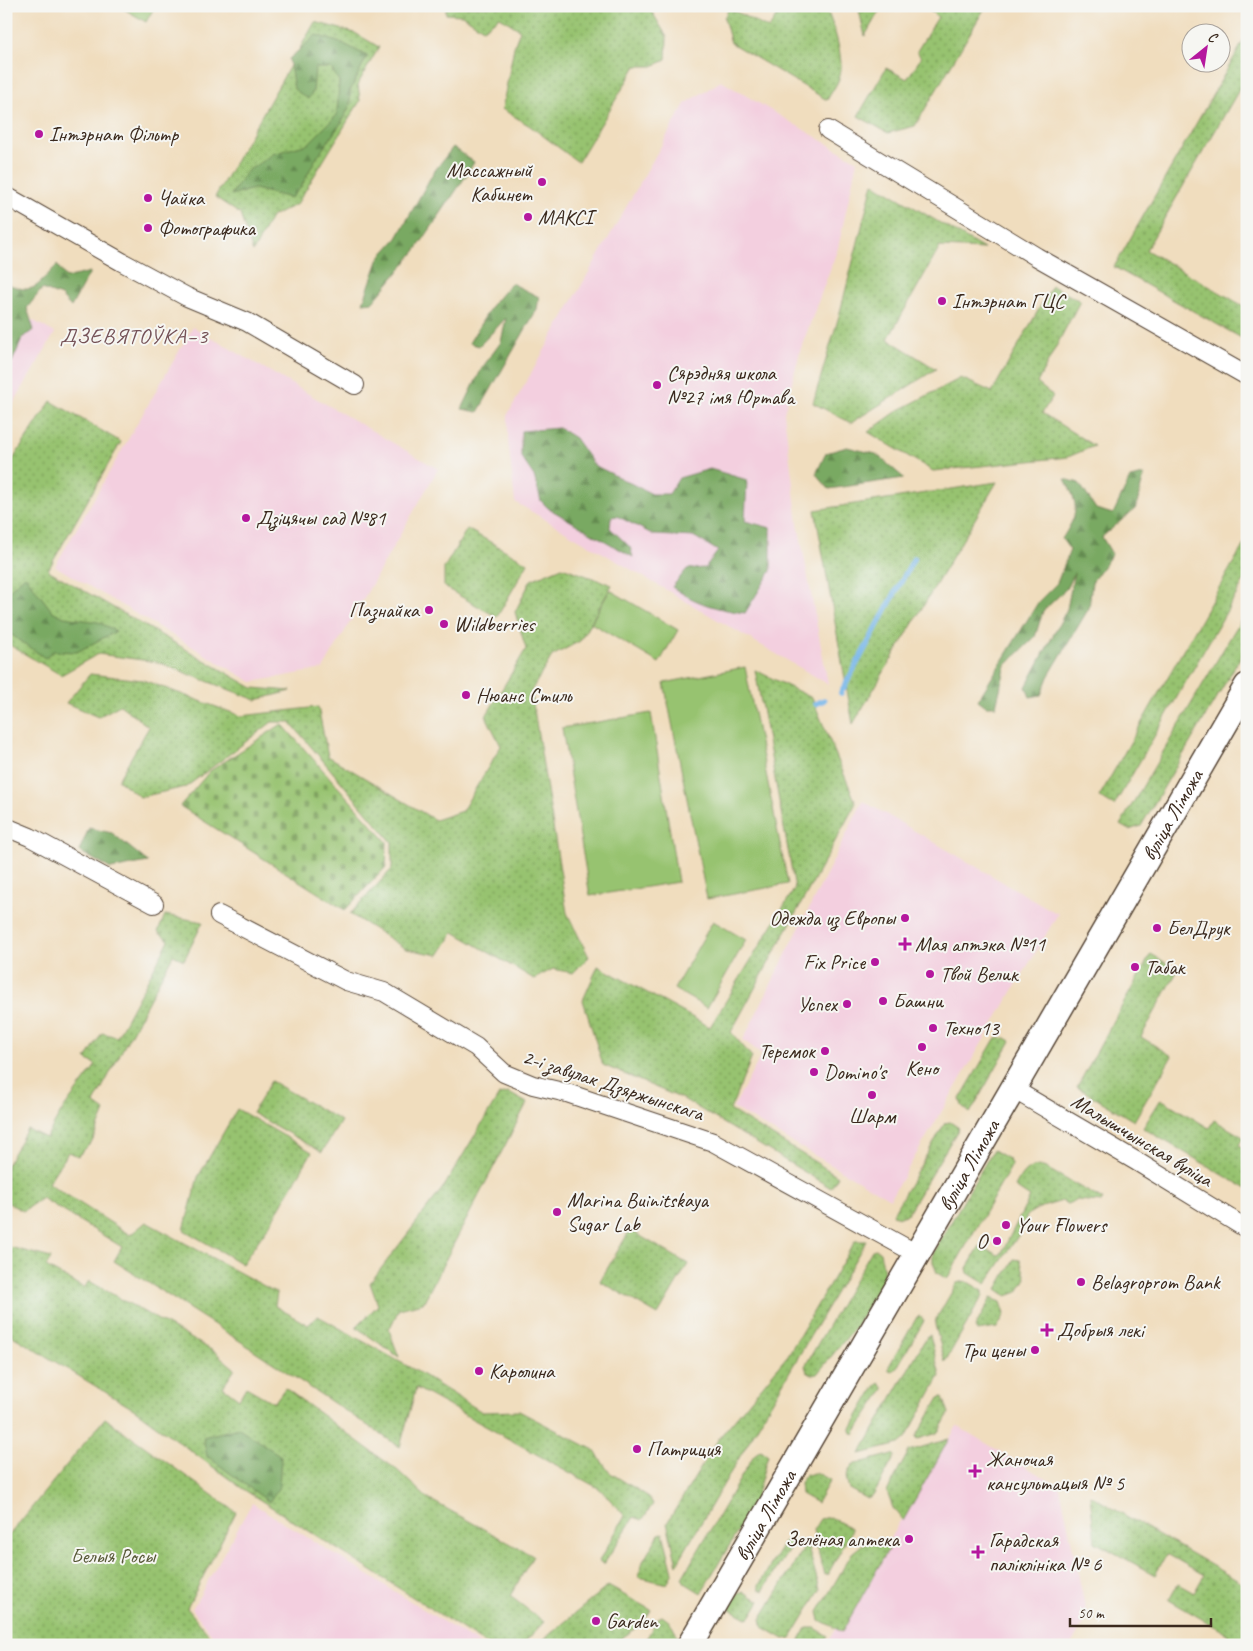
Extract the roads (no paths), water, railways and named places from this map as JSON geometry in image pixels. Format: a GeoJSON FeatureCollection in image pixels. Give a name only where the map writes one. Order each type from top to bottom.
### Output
{"type":"FeatureCollection","features":[{"type":"Feature","properties":{"kind":"street"},"geometry":{"type":"LineString","coordinates":[[828,130],[1037,257],[1247,376]]}},
{"type":"Feature","properties":{"kind":"street"},"geometry":{"type":"LineString","coordinates":[[6,196],[112,257],[187,297],[247,322],[355,384]]}},
{"type":"Feature","properties":{"kind":"street","name":"вуліца Ліможа"},"geometry":{"type":"LineString","coordinates":[[690,1645],[1247,686]]}},
{"type":"Feature","properties":{"kind":"street"},"geometry":{"type":"LineString","coordinates":[[6,827],[30,836],[154,904]]}},
{"type":"Feature","properties":{"kind":"street","name":"2-і завулак Дзяржынскага"},"geometry":{"type":"LineString","coordinates":[[219,915],[346,981],[384,992],[476,1047],[504,1073],[533,1085],[567,1093],[713,1142],[917,1254]]}},
{"type":"Feature","properties":{"kind":"street","name":"Малышчынская вуліца"},"geometry":{"type":"LineString","coordinates":[[1013,1089],[1247,1229]]}},
{"type":"Feature","properties":{"kind":"waterway"},"geometry":{"type":"LineString","coordinates":[[841,693],[914,558]]}},
{"type":"Feature","properties":{"kind":"waterway"},"geometry":{"type":"LineString","coordinates":[[816,704],[824,700]]}},
{"type":"Feature","properties":{"kind":"place","name":"Інтэрнат Фільтр"},"geometry":{"type":"Point","coordinates":[39,134]}},
{"type":"Feature","properties":{"kind":"place","name":"Массажный Кабинет"},"geometry":{"type":"Point","coordinates":[542,182]}},
{"type":"Feature","properties":{"kind":"place","name":"Чайка"},"geometry":{"type":"Point","coordinates":[148,198]}},
{"type":"Feature","properties":{"kind":"place","name":"МАКСІ"},"geometry":{"type":"Point","coordinates":[528,217]}},
{"type":"Feature","properties":{"kind":"place","name":"Фотографика"},"geometry":{"type":"Point","coordinates":[148,228]}},
{"type":"Feature","properties":{"kind":"place","name":"Інтэрнат ГЦС"},"geometry":{"type":"Point","coordinates":[942,301]}},
{"type":"Feature","properties":{"kind":"place","name":"Сярэдняя школа №27 імя Юртава"},"geometry":{"type":"Point","coordinates":[657,385]}},
{"type":"Feature","properties":{"kind":"place","name":"Дзіцячы сад №81"},"geometry":{"type":"Point","coordinates":[246,518]}},
{"type":"Feature","properties":{"kind":"place","name":"Пазнайка"},"geometry":{"type":"Point","coordinates":[429,610]}},
{"type":"Feature","properties":{"kind":"place","name":"Wildberries"},"geometry":{"type":"Point","coordinates":[444,624]}},
{"type":"Feature","properties":{"kind":"place","name":"Нюанс Стиль"},"geometry":{"type":"Point","coordinates":[466,695]}},
{"type":"Feature","properties":{"kind":"place","name":"Одежда из Европы"},"geometry":{"type":"Point","coordinates":[905,918]}},
{"type":"Feature","properties":{"kind":"place","name":"БелДрук"},"geometry":{"type":"Point","coordinates":[1157,928]}},
{"type":"Feature","properties":{"kind":"place","name":"Мая аптэка №11"},"geometry":{"type":"Point","coordinates":[905,944]}},
{"type":"Feature","properties":{"kind":"place","name":"Fix Price"},"geometry":{"type":"Point","coordinates":[875,962]}},
{"type":"Feature","properties":{"kind":"place","name":"Табак"},"geometry":{"type":"Point","coordinates":[1135,967]}},
{"type":"Feature","properties":{"kind":"place","name":"Твой Велик"},"geometry":{"type":"Point","coordinates":[930,974]}},
{"type":"Feature","properties":{"kind":"place","name":"Башни"},"geometry":{"type":"Point","coordinates":[883,1001]}},
{"type":"Feature","properties":{"kind":"place","name":"Успех"},"geometry":{"type":"Point","coordinates":[847,1004]}},
{"type":"Feature","properties":{"kind":"place","name":"Техно13"},"geometry":{"type":"Point","coordinates":[933,1028]}},
{"type":"Feature","properties":{"kind":"place","name":"Кено"},"geometry":{"type":"Point","coordinates":[922,1047]}},
{"type":"Feature","properties":{"kind":"place","name":"Теремок"},"geometry":{"type":"Point","coordinates":[825,1051]}},
{"type":"Feature","properties":{"kind":"place","name":"Domino's"},"geometry":{"type":"Point","coordinates":[814,1072]}},
{"type":"Feature","properties":{"kind":"place","name":"Шарм"},"geometry":{"type":"Point","coordinates":[872,1095]}},
{"type":"Feature","properties":{"kind":"place","name":"Marina Buinitskaya Sugar Lab"},"geometry":{"type":"Point","coordinates":[557,1212]}},
{"type":"Feature","properties":{"kind":"place","name":"Your Flowers"},"geometry":{"type":"Point","coordinates":[1006,1225]}},
{"type":"Feature","properties":{"kind":"place","name":"О"},"geometry":{"type":"Point","coordinates":[997,1241]}},
{"type":"Feature","properties":{"kind":"place","name":"Belagroprom Bank"},"geometry":{"type":"Point","coordinates":[1081,1282]}},
{"type":"Feature","properties":{"kind":"place","name":"Добрыя лекі"},"geometry":{"type":"Point","coordinates":[1047,1330]}},
{"type":"Feature","properties":{"kind":"place","name":"Три цены"},"geometry":{"type":"Point","coordinates":[1035,1350]}},
{"type":"Feature","properties":{"kind":"place","name":"Каролина"},"geometry":{"type":"Point","coordinates":[479,1371]}},
{"type":"Feature","properties":{"kind":"place","name":"Патриция"},"geometry":{"type":"Point","coordinates":[637,1449]}},
{"type":"Feature","properties":{"kind":"place","name":"Жаночая кансультацыя № 5"},"geometry":{"type":"Point","coordinates":[975,1471]}},
{"type":"Feature","properties":{"kind":"place","name":"Зелёная аптека"},"geometry":{"type":"Point","coordinates":[909,1539]}},
{"type":"Feature","properties":{"kind":"place","name":"Гарадская паліклініка № 6"},"geometry":{"type":"Point","coordinates":[978,1552]}},
{"type":"Feature","properties":{"kind":"place","name":"Garden"},"geometry":{"type":"Point","coordinates":[596,1621]}},
{"type":"Feature","properties":{"kind":"district","name":"ДЗЕВЯТОЎКА–3"},"geometry":{"type":"Point","coordinates":[134,335]}},
{"type":"Feature","properties":{"kind":"park label","name":"Белыя Росы"},"geometry":{"type":"Point","coordinates":[113,1556]}}]}
